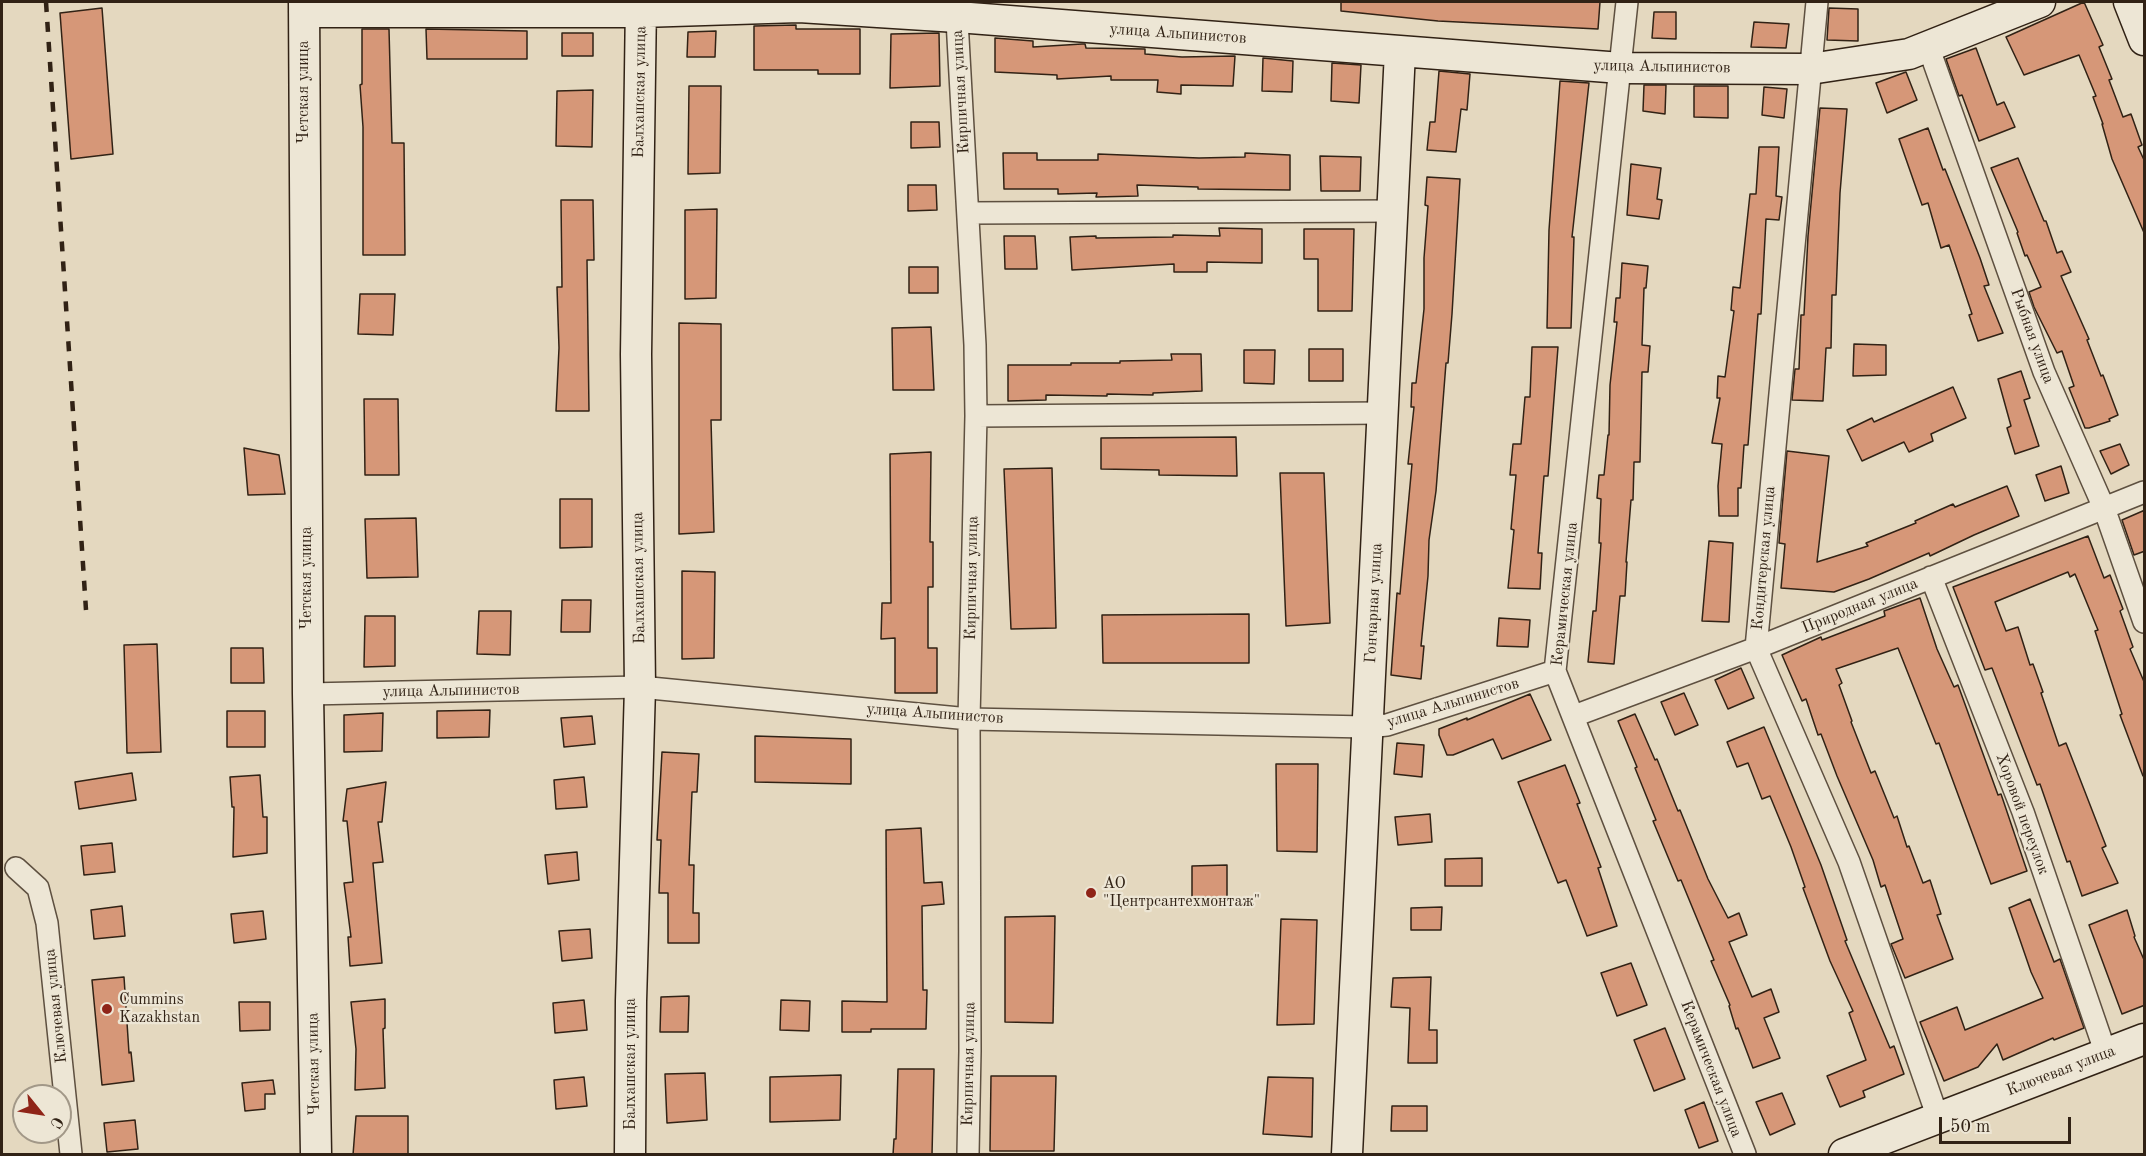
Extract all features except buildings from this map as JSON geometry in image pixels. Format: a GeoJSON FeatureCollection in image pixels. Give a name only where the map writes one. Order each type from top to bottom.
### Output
{"type":"FeatureCollection","features":[{"type":"Feature","properties":{"kind":"street","name":"Керамическая улица"},"geometry":{"type":"LineString","coordinates":[[1627,2],[1555,671],[1744,1155]]}},
{"type":"Feature","properties":{"kind":"street","name":"Кондитерская улица"},"geometry":{"type":"LineString","coordinates":[[1817,2],[1756,648],[1849,862],[1938,1118]]}},
{"type":"Feature","properties":{"kind":"street","name":"улица Альпинистов"},"geometry":{"type":"LineString","coordinates":[[304,7],[956,9],[1400,51],[1621,68],[1810,69],[1909,54],[2040,2]]}},
{"type":"Feature","properties":{"kind":"street"},"geometry":{"type":"LineString","coordinates":[[2130,2],[2145,40]]}},
{"type":"Feature","properties":{"kind":"street","name":"Четская улица"},"geometry":{"type":"LineString","coordinates":[[304,7],[308,694],[316,1155]]}},
{"type":"Feature","properties":{"kind":"street","name":"Балхашская улица"},"geometry":{"type":"LineString","coordinates":[[630,1155],[631,1001],[640,687],[636,354],[641,7]]}},
{"type":"Feature","properties":{"kind":"street","name":"Кирпичная улица"},"geometry":{"type":"LineString","coordinates":[[956,9],[975,345],[976,416],[969,719],[968,1155]]}},
{"type":"Feature","properties":{"kind":"street","name":"Рыбная улица"},"geometry":{"type":"LineString","coordinates":[[1928,46],[2044,372],[2104,508],[2145,622]]}},
{"type":"Feature","properties":{"kind":"street","name":"Гончарная улица"},"geometry":{"type":"LineString","coordinates":[[1347,1155],[1400,51]]}},
{"type":"Feature","properties":{"kind":"street"},"geometry":{"type":"LineString","coordinates":[[968,213],[1393,211]]}},
{"type":"Feature","properties":{"kind":"street"},"geometry":{"type":"LineString","coordinates":[[976,416],[1384,413]]}},
{"type":"Feature","properties":{"kind":"street","name":"Природная улица"},"geometry":{"type":"LineString","coordinates":[[1574,716],[1756,648],[2145,492]]}},
{"type":"Feature","properties":{"kind":"street","name":"Хоровой переулок"},"geometry":{"type":"LineString","coordinates":[[1931,578],[2023,812],[2106,1054]]}},
{"type":"Feature","properties":{"kind":"street","name":"улица Альпинистов"},"geometry":{"type":"LineString","coordinates":[[308,694],[640,687],[969,719],[1367,727],[1387,725],[1555,671]]}},
{"type":"Feature","properties":{"kind":"street","name":"Ключевая улица"},"geometry":{"type":"LineString","coordinates":[[16,868],[38,888],[47,923],[71,1155]]}},
{"type":"Feature","properties":{"kind":"street","name":"Ключевая улица"},"geometry":{"type":"LineString","coordinates":[[1844,1155],[2145,1039]]}},
{"type":"Feature","properties":{"kind":"railway"},"geometry":{"type":"LineString","coordinates":[[46,2],[86,610]]}},
{"type":"Feature","properties":{"kind":"place","name":"АО \"Центрсантехмонтаж\""},"geometry":{"type":"Point","coordinates":[1091,893]}},
{"type":"Feature","properties":{"kind":"place","name":"Cummins Kazakhstan"},"geometry":{"type":"Point","coordinates":[107,1009]}}]}
